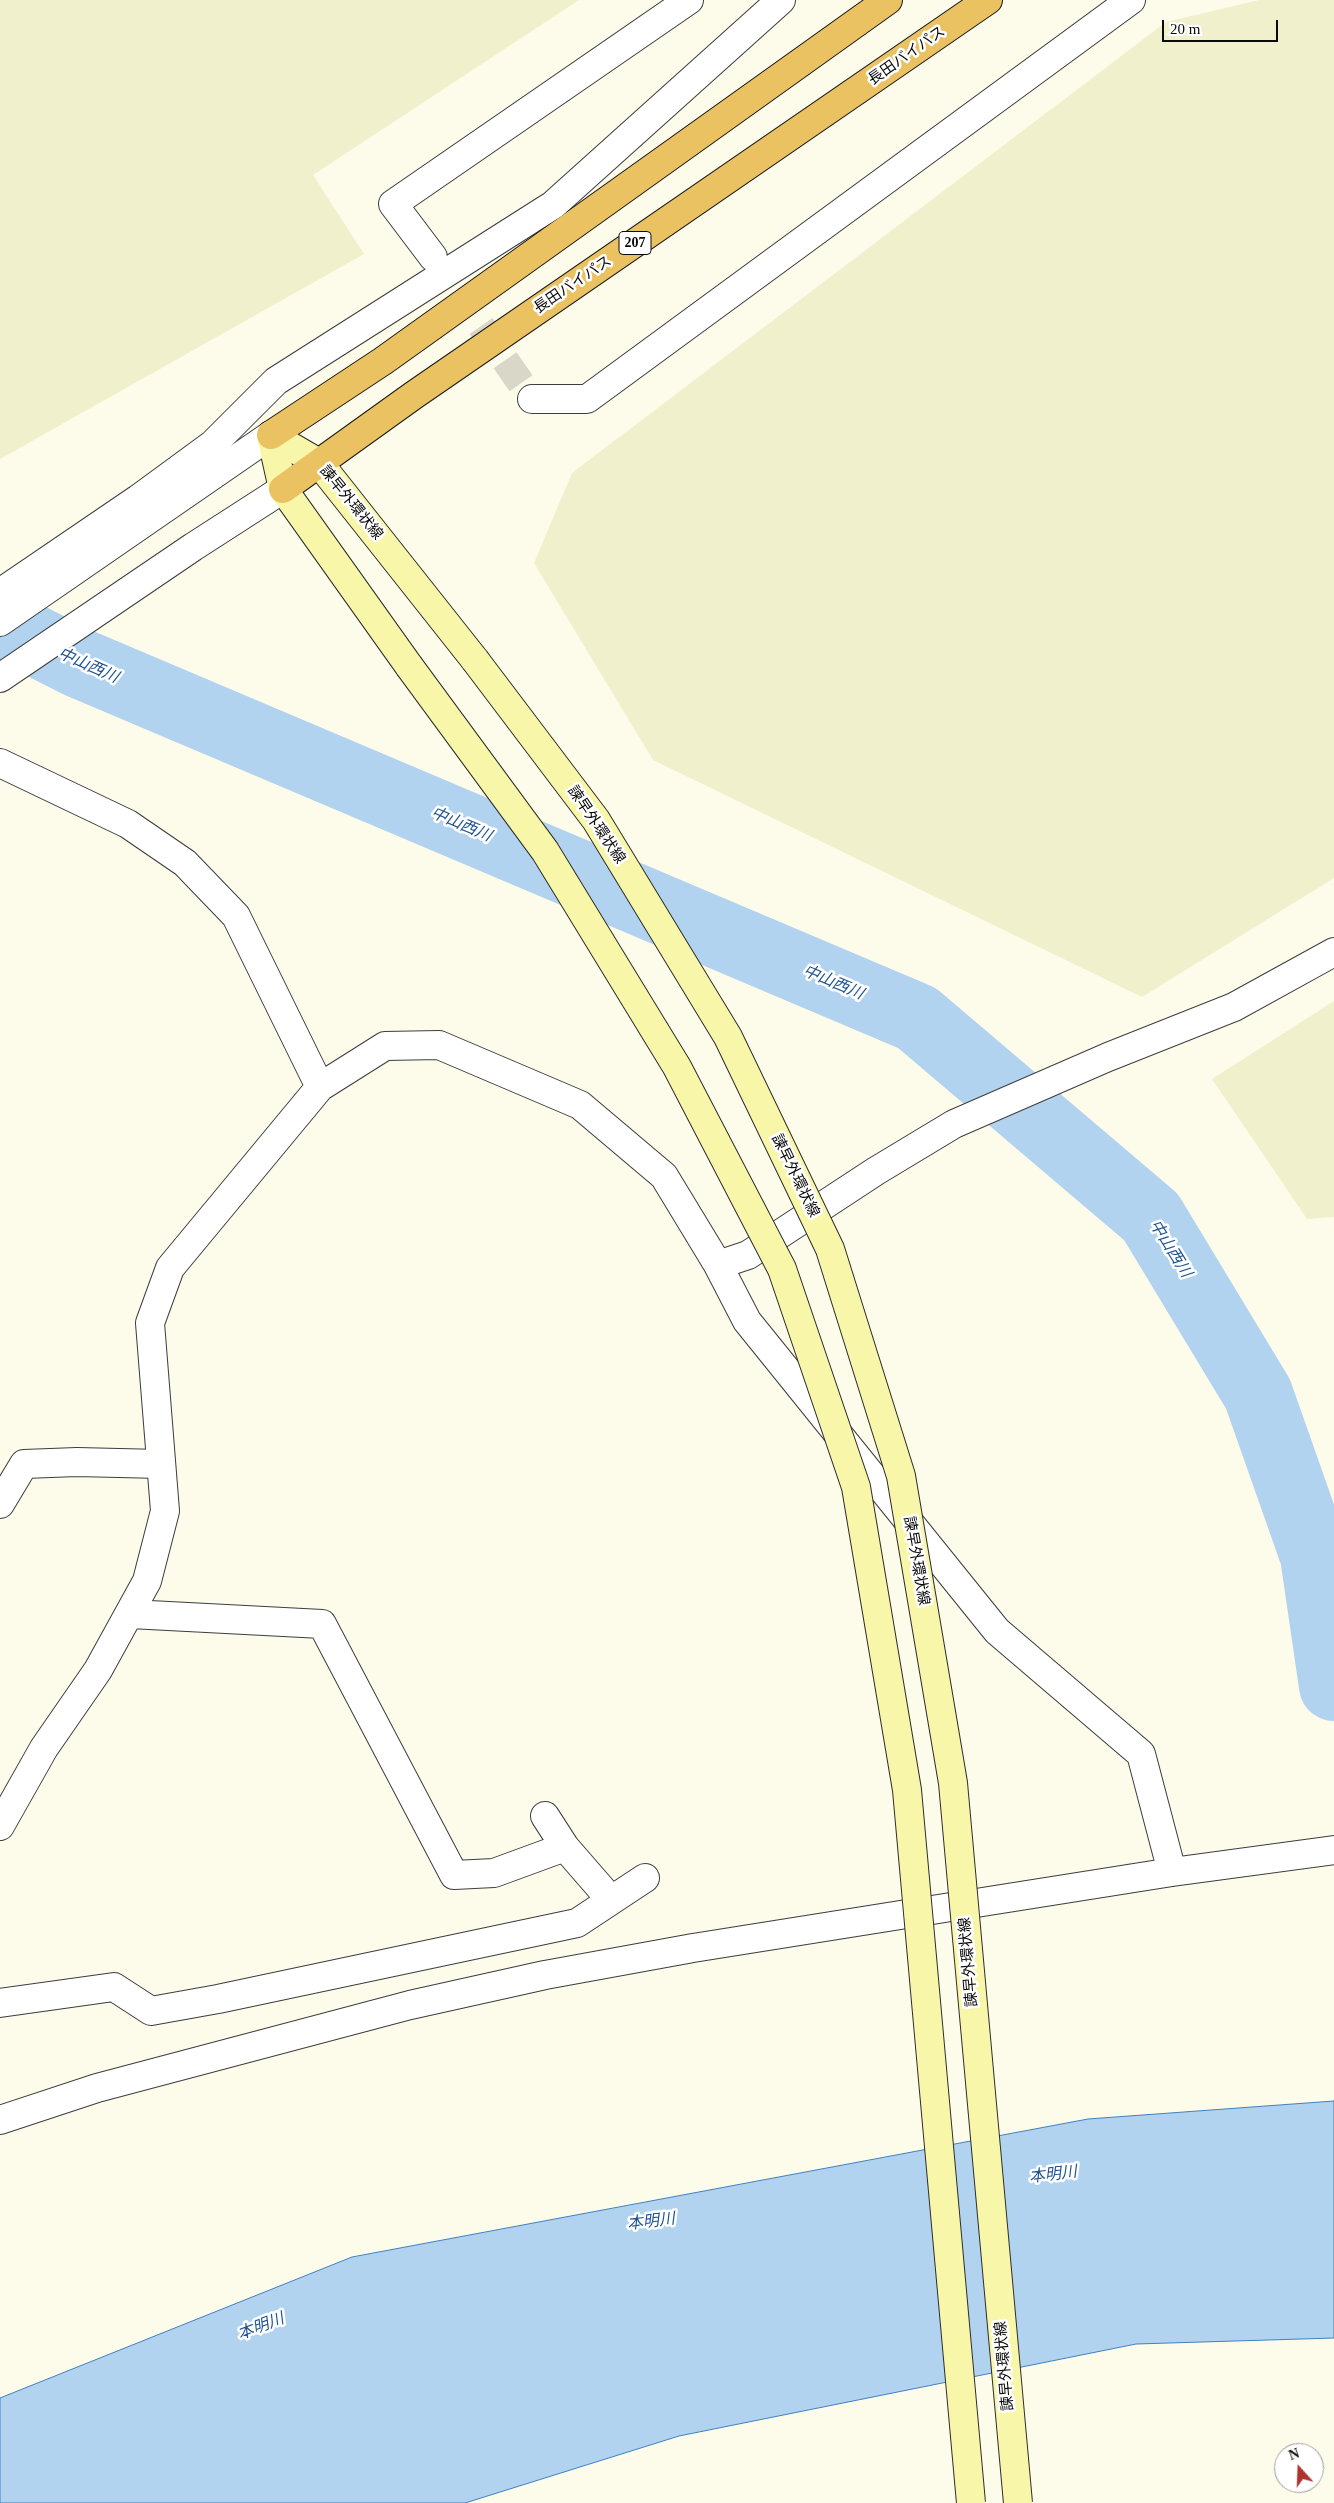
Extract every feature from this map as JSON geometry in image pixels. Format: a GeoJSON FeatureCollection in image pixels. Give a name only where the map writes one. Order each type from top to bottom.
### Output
{"type":"FeatureCollection","features":[{"type":"Feature","properties":{"kind":"highway"},"geometry":{"type":"LineString","coordinates":[[271,435],[391,355],[888,0]]}},
{"type":"Feature","properties":{"kind":"highway","name":"長田バイパス"},"geometry":{"type":"LineString","coordinates":[[283,489],[414,395],[988,0]]}},
{"type":"Feature","properties":{"kind":"main road","name":"諫早外環状線"},"geometry":{"type":"LineString","coordinates":[[271,435],[319,463],[475,660],[596,820],[728,1037],[830,1249],[901,1476],[953,1783],[1018,2503]]}},
{"type":"Feature","properties":{"kind":"main road"},"geometry":{"type":"LineString","coordinates":[[271,435],[283,489],[409,666],[545,851],[677,1067],[782,1269],[856,1487],[907,1790],[971,2503]]}},
{"type":"Feature","properties":{"kind":"street"},"geometry":{"type":"LineString","coordinates":[[433,257],[393,204],[690,0]]}},
{"type":"Feature","properties":{"kind":"street"},"geometry":{"type":"LineString","coordinates":[[0,593],[138,499],[213,444],[276,381],[553,205],[781,0]]}},
{"type":"Feature","properties":{"kind":"street"},"geometry":{"type":"LineString","coordinates":[[532,400],[587,399],[1131,0]]}},
{"type":"Feature","properties":{"kind":"street"},"geometry":{"type":"LineString","coordinates":[[0,622],[165,510],[271,435]]}},
{"type":"Feature","properties":{"kind":"street"},"geometry":{"type":"LineString","coordinates":[[0,678],[192,547],[283,489]]}},
{"type":"Feature","properties":{"kind":"street"},"geometry":{"type":"LineString","coordinates":[[0,763],[128,824],[185,862],[236,916],[320,1087]]}},
{"type":"Feature","properties":{"kind":"street"},"geometry":{"type":"LineString","coordinates":[[718,1265],[748,1255],[876,1170],[954,1124],[1108,1057],[1234,1007],[1334,952]]}},
{"type":"Feature","properties":{"kind":"street"},"geometry":{"type":"LineString","coordinates":[[0,1826],[44,1748],[98,1670],[148,1581],[165,1512],[150,1324],[170,1268],[320,1087],[385,1046],[439,1045],[580,1105],[664,1176],[718,1265],[747,1321],[998,1630],[1142,1754],[1172,1872]]}},
{"type":"Feature","properties":{"kind":"street"},"geometry":{"type":"LineString","coordinates":[[0,1504],[24,1464],[77,1462],[161,1464]]}},
{"type":"Feature","properties":{"kind":"street"},"geometry":{"type":"LineString","coordinates":[[130,1614],[322,1624],[454,1876],[494,1873],[565,1847]]}},
{"type":"Feature","properties":{"kind":"street"},"geometry":{"type":"LineString","coordinates":[[545,1816],[565,1847],[611,1900]]}},
{"type":"Feature","properties":{"kind":"street"},"geometry":{"type":"LineString","coordinates":[[0,2120],[97,2088],[410,2005],[545,1976],[693,1948],[1172,1872],[1334,1850]]}},
{"type":"Feature","properties":{"kind":"street"},"geometry":{"type":"LineString","coordinates":[[0,2004],[114,1987],[151,2011],[180,2006],[577,1923],[645,1878]]}},
{"type":"Feature","properties":{"kind":"green space"},"geometry":{"type":"Polygon","coordinates":[[[0,0],[579,0],[313,175],[364,254],[0,459],[0,0]]]}},
{"type":"Feature","properties":{"kind":"green space"},"geometry":{"type":"Polygon","coordinates":[[[1259,0],[1334,0],[1334,878],[1142,997],[653,760],[534,563],[572,473],[1166,22],[1259,0]]]}},
{"type":"Feature","properties":{"kind":"green space"},"geometry":{"type":"Polygon","coordinates":[[[1334,1001],[1334,1217],[1307,1219],[1212,1079],[1334,1001]]]}},
{"type":"Feature","properties":{"kind":"water","name":"本明川"},"geometry":{"type":"Polygon","coordinates":[[[1334,2101],[1334,2338],[1136,2344],[679,2436],[465,2503],[0,2503],[0,2398],[352,2257],[1088,2119],[1334,2101]]]}},
{"type":"Feature","properties":{"kind":"waterway","name":"中山西川"},"geometry":{"type":"LineString","coordinates":[[0,623],[79,663],[917,1018],[1151,1217],[1258,1394],[1315,1556],[1334,1686]]}},
{"type":"Feature","properties":{"kind":"tunnel"},"geometry":{"type":"LineString","coordinates":[[433,257],[532,399]]}}]}
